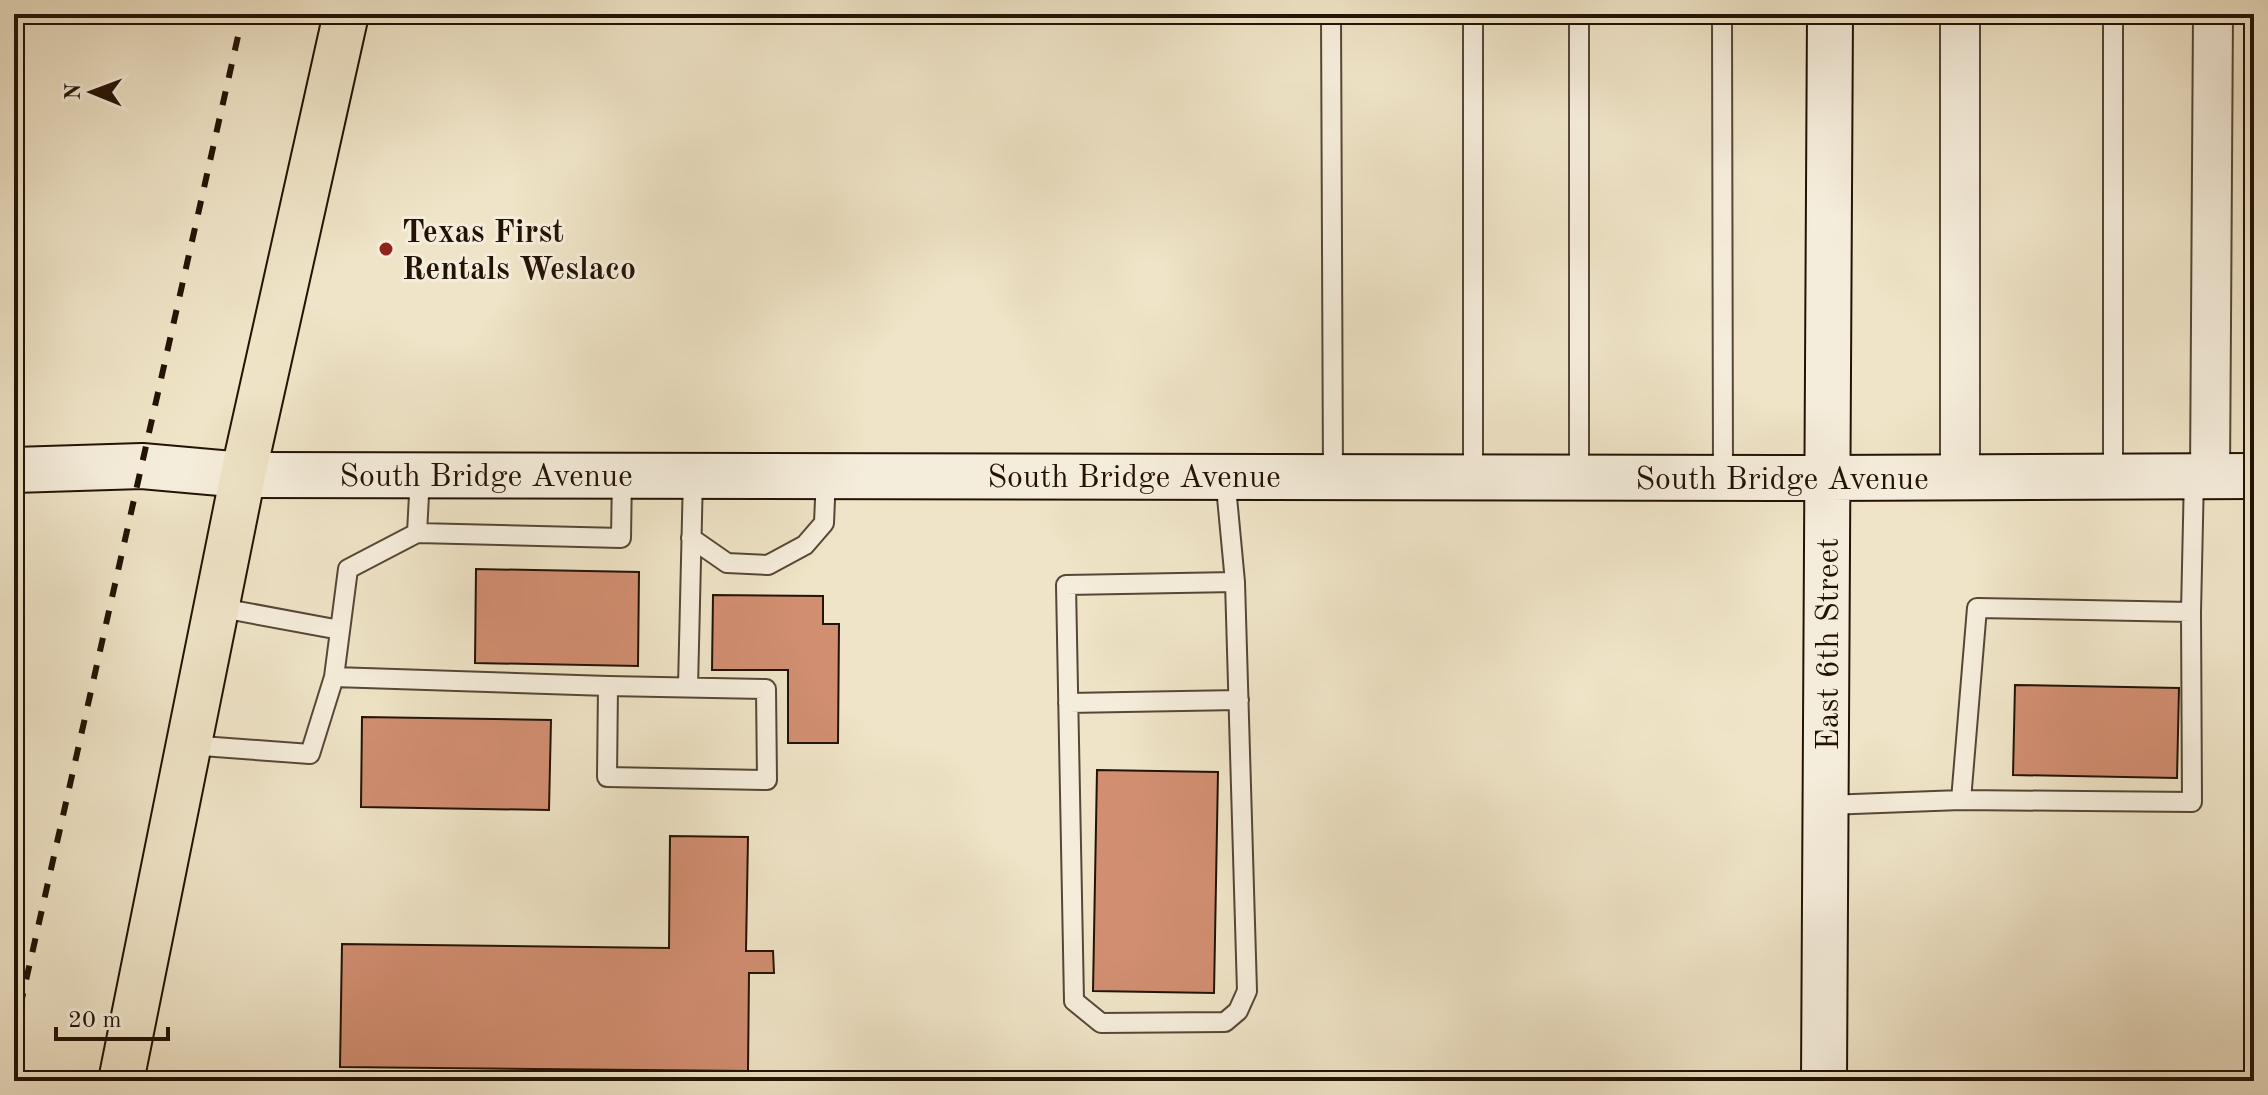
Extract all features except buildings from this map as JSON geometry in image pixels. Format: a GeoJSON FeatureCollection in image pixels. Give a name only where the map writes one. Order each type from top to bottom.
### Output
{"type":"FeatureCollection","features":[{"type":"Feature","properties":{"kind":"main road"},"geometry":{"type":"LineString","coordinates":[[121,1081],[243,475],[346,14]]}},
{"type":"Feature","properties":{"kind":"street","name":"East 6th Street"},"geometry":{"type":"LineString","coordinates":[[1824,1081],[1830,14]]}},
{"type":"Feature","properties":{"kind":"street"},"geometry":{"type":"LineString","coordinates":[[1960,14],[1960,477]]}},
{"type":"Feature","properties":{"kind":"street"},"geometry":{"type":"LineString","coordinates":[[2202,476],[2213,14]]}},
{"type":"Feature","properties":{"kind":"street","name":"South Bridge Avenue"},"geometry":{"type":"LineString","coordinates":[[14,470],[142,466],[243,475],[2254,476]]}},
{"type":"Feature","properties":{"kind":"lane"},"geometry":{"type":"LineString","coordinates":[[1331,14],[1333,477]]}},
{"type":"Feature","properties":{"kind":"lane"},"geometry":{"type":"LineString","coordinates":[[1473,14],[1473,477]]}},
{"type":"Feature","properties":{"kind":"lane"},"geometry":{"type":"LineString","coordinates":[[1579,14],[1579,477]]}},
{"type":"Feature","properties":{"kind":"lane"},"geometry":{"type":"LineString","coordinates":[[1722,14],[1723,478]]}},
{"type":"Feature","properties":{"kind":"lane"},"geometry":{"type":"LineString","coordinates":[[2113,14],[2113,477]]}},
{"type":"Feature","properties":{"kind":"lane"},"geometry":{"type":"LineString","coordinates":[[417,533],[420,475]]}},
{"type":"Feature","properties":{"kind":"lane"},"geometry":{"type":"LineString","coordinates":[[188,745],[310,754],[334,677],[348,569],[417,533],[621,538],[622,475]]}},
{"type":"Feature","properties":{"kind":"lane"},"geometry":{"type":"LineString","coordinates":[[688,687],[693,476]]}},
{"type":"Feature","properties":{"kind":"lane"},"geometry":{"type":"LineString","coordinates":[[691,538],[727,563],[768,565],[805,545],[824,523],[826,476]]}},
{"type":"Feature","properties":{"kind":"lane"},"geometry":{"type":"LineString","coordinates":[[1225,476],[1235,582],[1247,991],[1238,1011],[1225,1022],[1101,1023],[1074,1001],[1066,585],[1235,582]]}},
{"type":"Feature","properties":{"kind":"lane"},"geometry":{"type":"LineString","coordinates":[[1827,805],[1961,800],[2192,802],[2191,612],[2202,476]]}},
{"type":"Feature","properties":{"kind":"lane"},"geometry":{"type":"LineString","coordinates":[[216,607],[340,630]]}},
{"type":"Feature","properties":{"kind":"lane"},"geometry":{"type":"LineString","coordinates":[[1961,800],[1977,608],[2191,612]]}},
{"type":"Feature","properties":{"kind":"lane"},"geometry":{"type":"LineString","coordinates":[[334,677],[766,689],[767,780],[607,777],[608,686]]}},
{"type":"Feature","properties":{"kind":"lane"},"geometry":{"type":"LineString","coordinates":[[1068,703],[1239,700]]}},
{"type":"Feature","properties":{"kind":"railway"},"geometry":{"type":"LineString","coordinates":[[14,1034],[243,14]]}},
{"type":"Feature","properties":{"kind":"place","name":"Texas First Rentals Weslaco"},"geometry":{"type":"Point","coordinates":[386,249]}}]}
